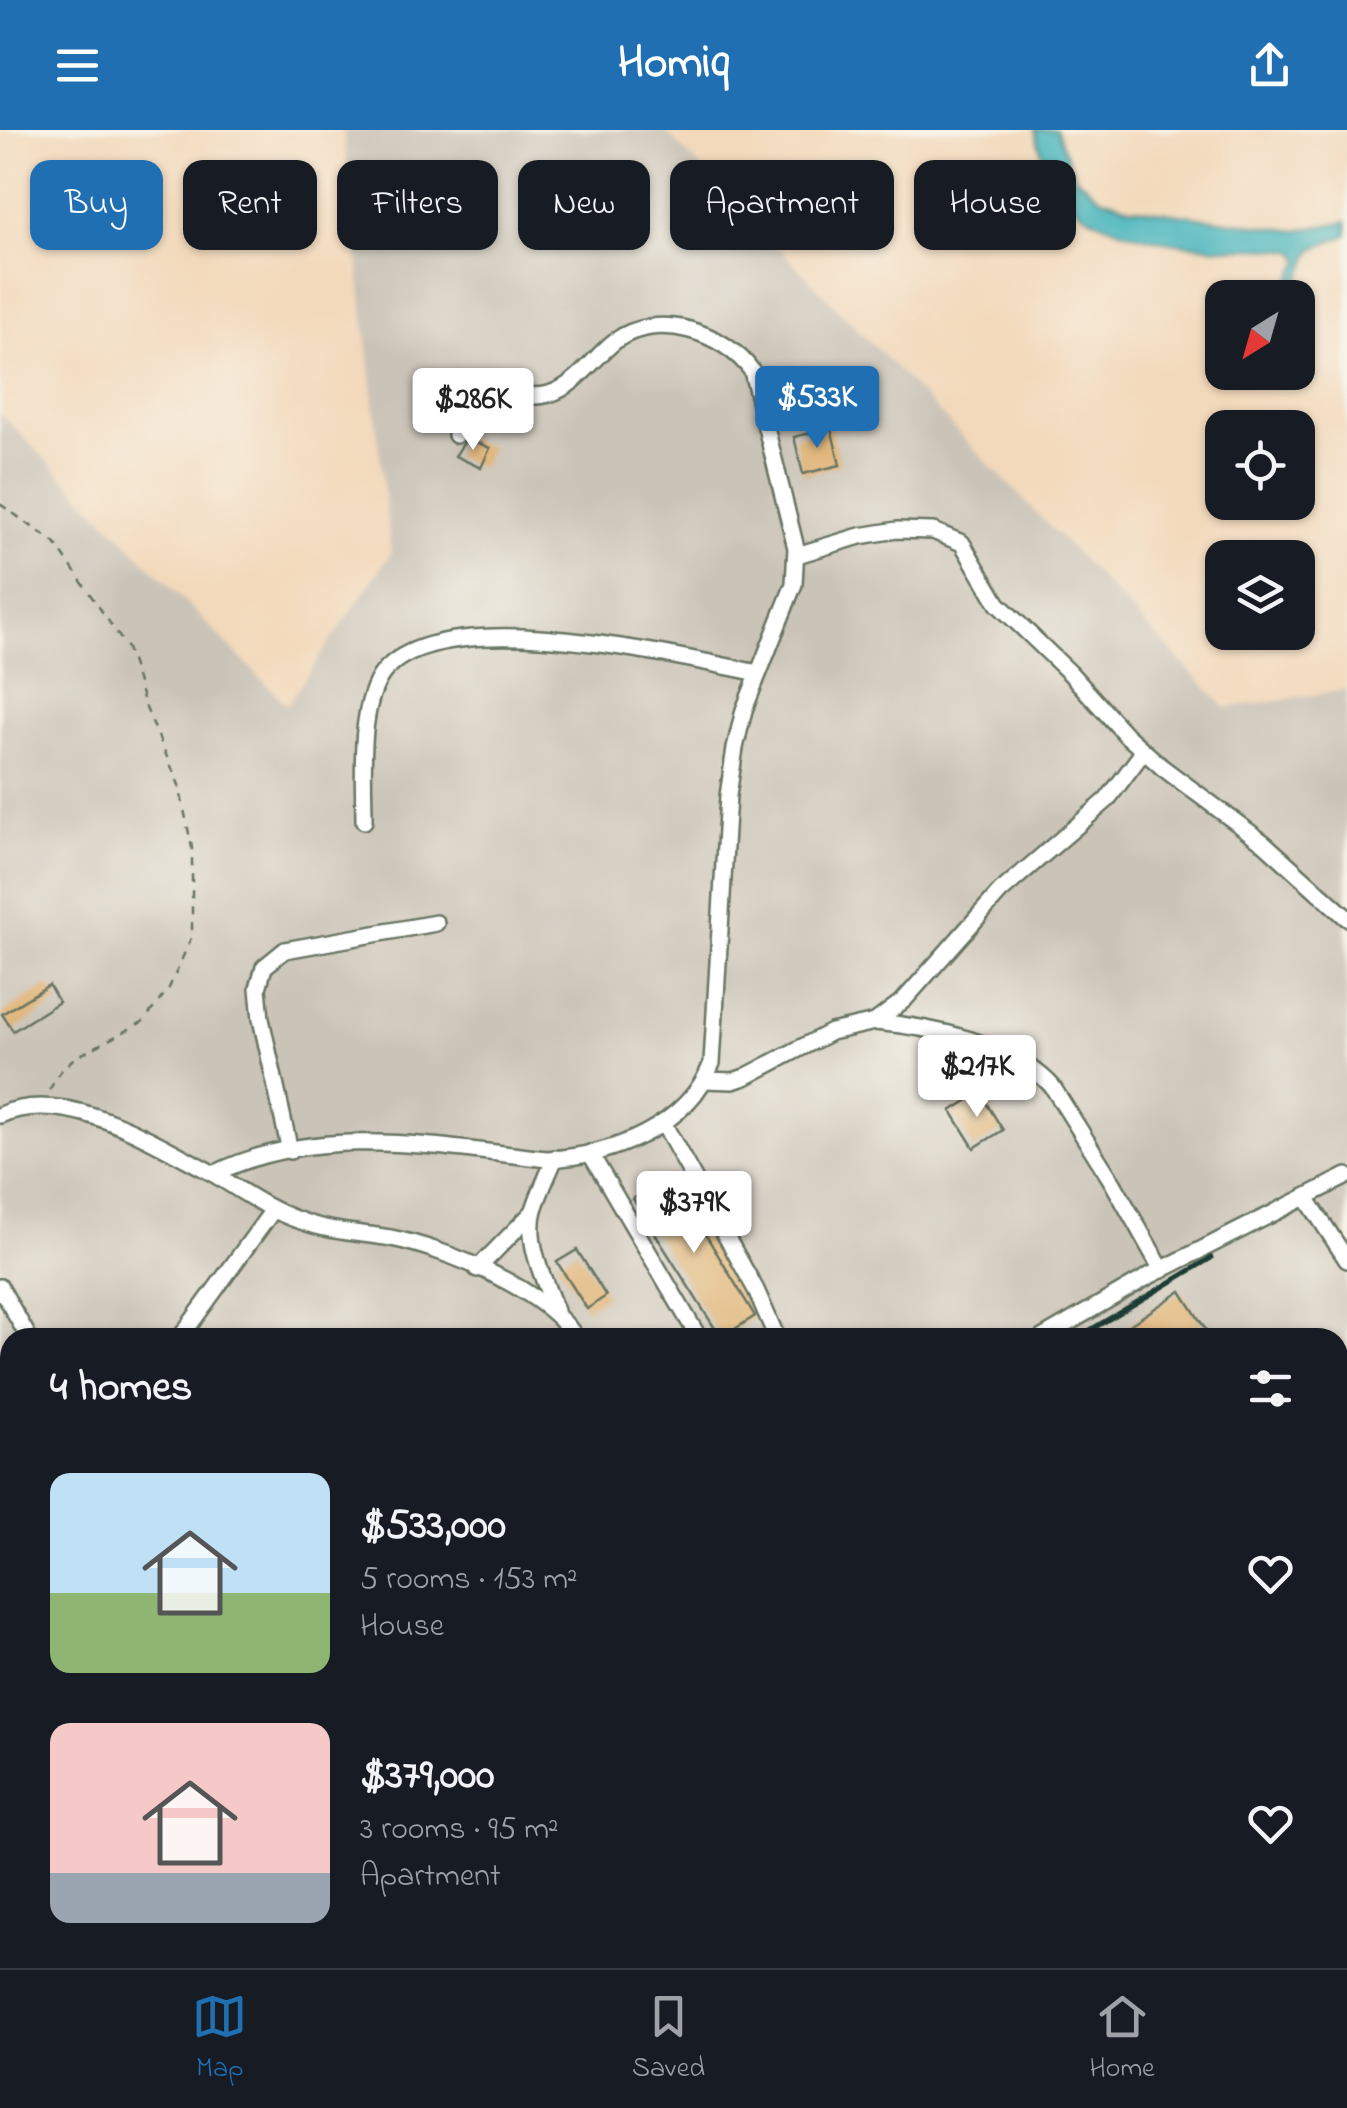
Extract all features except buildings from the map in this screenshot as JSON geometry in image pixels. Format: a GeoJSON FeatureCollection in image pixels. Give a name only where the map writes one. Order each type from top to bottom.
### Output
{"type":"FeatureCollection","features":[{"type":"Feature","properties":{"kind":"lane"},"geometry":{"type":"LineString","coordinates":[[214,1174],[246,1160],[358,1142],[555,1158],[590,1153],[663,1124],[688,1104],[712,1062],[728,796],[735,748],[758,673],[794,584],[797,555],[752,371],[735,351],[695,332],[656,327],[624,336],[570,384],[546,395],[478,396],[467,405],[456,436]]}},
{"type":"Feature","properties":{"kind":"lane"},"geometry":{"type":"LineString","coordinates":[[797,555],[860,536],[897,530],[917,529],[954,537],[969,550],[998,604],[1070,673],[1143,752],[1264,843],[1347,918]]}},
{"type":"Feature","properties":{"kind":"lane"},"geometry":{"type":"LineString","coordinates":[[364,821],[369,711],[382,675],[404,655],[449,642],[520,636],[626,647],[758,673]]}},
{"type":"Feature","properties":{"kind":"lane"},"geometry":{"type":"LineString","coordinates":[[875,1022],[904,1000],[1000,892],[1107,800],[1143,752]]}},
{"type":"Feature","properties":{"kind":"lane"},"geometry":{"type":"LineString","coordinates":[[290,1151],[262,1019],[258,988],[264,967],[285,950],[436,923]]}},
{"type":"Feature","properties":{"kind":"lane"},"geometry":{"type":"LineString","coordinates":[[705,1080],[745,1077],[831,1032],[875,1022],[909,1025],[1015,1056],[1040,1072],[1052,1086],[1162,1270]]}},
{"type":"Feature","properties":{"kind":"lane"},"geometry":{"type":"LineString","coordinates":[[0,1114],[42,1105],[126,1129],[214,1174],[273,1210],[328,1229],[431,1248],[542,1303],[568,1328]]}},
{"type":"Feature","properties":{"kind":"lane"},"geometry":{"type":"LineString","coordinates":[[663,1124],[774,1328]]}},
{"type":"Feature","properties":{"kind":"lane"},"geometry":{"type":"LineString","coordinates":[[590,1153],[693,1328]]}},
{"type":"Feature","properties":{"kind":"lane"},"geometry":{"type":"LineString","coordinates":[[477,1269],[532,1213],[555,1158]]}},
{"type":"Feature","properties":{"kind":"lane"},"geometry":{"type":"LineString","coordinates":[[1060,1328],[1162,1270],[1347,1176]]}},
{"type":"Feature","properties":{"kind":"lane"},"geometry":{"type":"LineString","coordinates":[[1306,1198],[1347,1260]]}},
{"type":"Feature","properties":{"kind":"lane"},"geometry":{"type":"LineString","coordinates":[[187,1328],[273,1210]]}},
{"type":"Feature","properties":{"kind":"lane"},"geometry":{"type":"LineString","coordinates":[[532,1213],[538,1260],[558,1316]]}},
{"type":"Feature","properties":{"kind":"lane"},"geometry":{"type":"LineString","coordinates":[[0,1287],[23,1328]]}},
{"type":"Feature","properties":{"kind":"path"},"geometry":{"type":"LineString","coordinates":[[0,504],[55,543],[126,648],[179,785],[192,848],[192,936],[169,988],[144,1022],[73,1059],[60,1072],[42,1105]]}},
{"type":"Feature","properties":{"kind":"shaded area"},"geometry":{"type":"Polygon","coordinates":[[[343,130],[664,130],[693,160],[670,160],[670,250],[781,250],[1226,708],[1347,690],[1347,1328],[0,1328],[0,413],[287,705],[391,553],[357,250],[498,250],[498,160],[346,160],[343,130]]]}},
{"type":"Feature","properties":{"kind":"water"},"geometry":{"type":"Polygon","coordinates":[[[1035,130],[1056,130],[1068,160],[1045,160],[1035,130]]]}},
{"type":"Feature","properties":{"kind":"water"},"geometry":{"type":"Polygon","coordinates":[[[1076,178],[1102,198],[1130,207],[1297,231],[1347,221],[1347,235],[1312,250],[1300,280],[1291,280],[1301,260],[1296,252],[1175,243],[1123,231],[1076,207],[1076,178]]]}},
{"type":"Feature","properties":{"kind":"railway"},"geometry":{"type":"LineString","coordinates":[[1094,1328],[1211,1258]]}}]}
